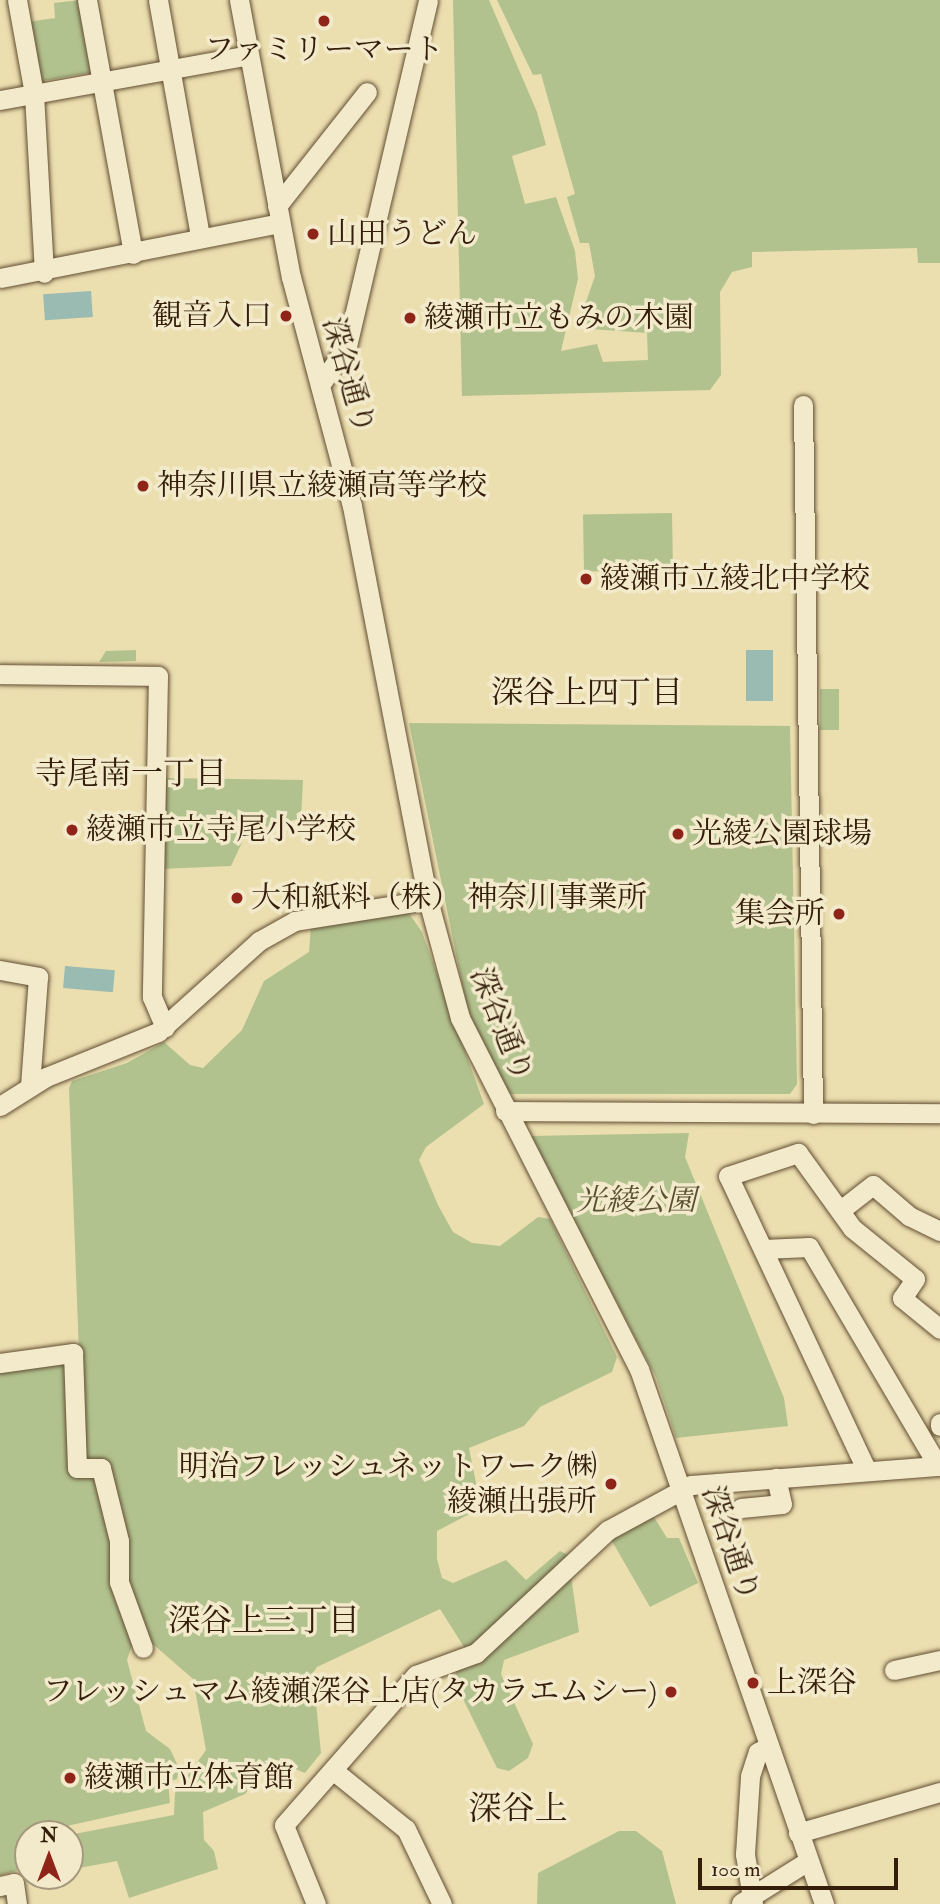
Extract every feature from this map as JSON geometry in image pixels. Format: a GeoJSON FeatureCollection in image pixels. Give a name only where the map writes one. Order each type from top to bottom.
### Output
{"type":"FeatureCollection","features":[{"type":"Feature","properties":{"kind":"street"},"geometry":{"type":"LineString","coordinates":[[17,0],[34,94],[44,273]]}},
{"type":"Feature","properties":{"kind":"street"},"geometry":{"type":"LineString","coordinates":[[87,0],[133,254]]}},
{"type":"Feature","properties":{"kind":"street"},"geometry":{"type":"LineString","coordinates":[[158,0],[200,235]]}},
{"type":"Feature","properties":{"kind":"street","name":"深谷通り"},"geometry":{"type":"LineString","coordinates":[[239,0],[278,215],[366,572],[428,900],[460,1018],[505,1111],[631,1350],[824,1904]]}},
{"type":"Feature","properties":{"kind":"street"},"geometry":{"type":"LineString","coordinates":[[320,384],[347,346],[428,0]]}},
{"type":"Feature","properties":{"kind":"street"},"geometry":{"type":"LineString","coordinates":[[0,100],[249,55]]}},
{"type":"Feature","properties":{"kind":"street"},"geometry":{"type":"LineString","coordinates":[[0,278],[44,273],[133,254],[278,215],[367,92]]}},
{"type":"Feature","properties":{"kind":"street"},"geometry":{"type":"LineString","coordinates":[[803,405],[813,1114]]}},
{"type":"Feature","properties":{"kind":"street"},"geometry":{"type":"LineString","coordinates":[[0,674],[158,676],[152,997],[165,1027]]}},
{"type":"Feature","properties":{"kind":"street"},"geometry":{"type":"LineString","coordinates":[[0,1106],[30,1086],[121,1052],[165,1027],[259,941],[295,921],[428,900]]}},
{"type":"Feature","properties":{"kind":"street"},"geometry":{"type":"LineString","coordinates":[[0,970],[38,977],[30,1086]]}},
{"type":"Feature","properties":{"kind":"street"},"geometry":{"type":"LineString","coordinates":[[505,1111],[940,1113]]}},
{"type":"Feature","properties":{"kind":"street"},"geometry":{"type":"LineString","coordinates":[[867,1471],[729,1176],[797,1153],[842,1209],[852,1228],[915,1279],[902,1298],[940,1329]]}},
{"type":"Feature","properties":{"kind":"street"},"geometry":{"type":"LineString","coordinates":[[842,1209],[873,1185],[940,1231]]}},
{"type":"Feature","properties":{"kind":"street"},"geometry":{"type":"LineString","coordinates":[[316,1904],[284,1825],[416,1675],[476,1653],[608,1530],[680,1489],[776,1478],[939,1466],[809,1247],[763,1249]]}},
{"type":"Feature","properties":{"kind":"street"},"geometry":{"type":"LineString","coordinates":[[0,1363],[73,1353],[77,1468],[101,1468],[119,1541],[119,1582],[143,1648]]}},
{"type":"Feature","properties":{"kind":"street"},"geometry":{"type":"LineString","coordinates":[[741,1508],[782,1504],[776,1478]]}},
{"type":"Feature","properties":{"kind":"street"},"geometry":{"type":"LineString","coordinates":[[894,1671],[940,1660]]}},
{"type":"Feature","properties":{"kind":"street"},"geometry":{"type":"LineString","coordinates":[[748,1902],[745,1854],[750,1776],[758,1752],[768,1747]]}},
{"type":"Feature","properties":{"kind":"street"},"geometry":{"type":"LineString","coordinates":[[334,1771],[406,1829],[442,1904]]}},
{"type":"Feature","properties":{"kind":"street"},"geometry":{"type":"LineString","coordinates":[[798,1833],[940,1792]]}},
{"type":"Feature","properties":{"kind":"street"},"geometry":{"type":"LineString","coordinates":[[748,1902],[808,1861]]}},
{"type":"Feature","properties":{"kind":"street"},"geometry":{"type":"LineString","coordinates":[[0,1886],[13,1883],[17,1904]]}},
{"type":"Feature","properties":{"kind":"green space"},"geometry":{"type":"Polygon","coordinates":[[[81,0],[94,72],[37,82],[27,22],[55,18],[54,3],[81,0]]]}},
{"type":"Feature","properties":{"kind":"green space"},"geometry":{"type":"Polygon","coordinates":[[[453,0],[489,0],[537,112],[546,145],[512,156],[525,204],[556,197],[575,251],[578,279],[561,351],[597,344],[603,362],[648,360],[647,333],[577,328],[595,276],[589,243],[580,243],[567,197],[575,194],[541,74],[533,75],[497,0],[940,0],[940,263],[918,263],[917,248],[752,252],[752,267],[732,272],[720,292],[721,375],[710,390],[462,396],[453,0]]]}},
{"type":"Feature","properties":{"kind":"green space"},"geometry":{"type":"Polygon","coordinates":[[[672,513],[673,570],[584,572],[583,515],[672,513]]]}},
{"type":"Feature","properties":{"kind":"green space"},"geometry":{"type":"Polygon","coordinates":[[[136,650],[136,661],[99,662],[106,651],[136,650]]]}},
{"type":"Feature","properties":{"kind":"green space"},"geometry":{"type":"Polygon","coordinates":[[[820,689],[839,689],[839,730],[820,730],[820,689]]]}},
{"type":"Feature","properties":{"kind":"green space","name":"光綾公園"},"geometry":{"type":"Polygon","coordinates":[[[409,723],[790,726],[797,1084],[790,1094],[508,1094],[478,1038],[465,998],[409,723]]]}},
{"type":"Feature","properties":{"kind":"green space"},"geometry":{"type":"Polygon","coordinates":[[[160,778],[303,780],[301,818],[246,834],[231,866],[160,869],[160,778]]]}},
{"type":"Feature","properties":{"kind":"green space"},"geometry":{"type":"Polygon","coordinates":[[[408,912],[422,932],[484,1104],[426,1147],[419,1160],[438,1205],[453,1232],[472,1243],[500,1246],[538,1217],[550,1219],[617,1357],[612,1372],[540,1407],[524,1426],[469,1448],[481,1508],[437,1531],[437,1559],[442,1578],[453,1583],[506,1560],[526,1580],[560,1551],[568,1555],[579,1632],[504,1660],[501,1674],[533,1744],[528,1758],[509,1771],[497,1768],[464,1701],[455,1677],[464,1647],[440,1609],[317,1667],[313,1673],[321,1753],[305,1773],[283,1764],[263,1771],[245,1794],[203,1812],[204,1840],[214,1851],[218,1869],[129,1898],[117,1861],[84,1867],[84,1832],[174,1815],[175,1793],[206,1750],[193,1679],[146,1638],[123,1579],[111,1476],[83,1460],[69,1088],[72,1081],[127,1063],[164,1042],[190,1065],[203,1068],[242,1030],[264,981],[309,952],[311,924],[408,912]]]}},
{"type":"Feature","properties":{"kind":"green space","name":"光綾公園"},"geometry":{"type":"Polygon","coordinates":[[[689,1133],[685,1157],[784,1398],[788,1426],[676,1438],[656,1377],[529,1136],[689,1133]]]}},
{"type":"Feature","properties":{"kind":"green space"},"geometry":{"type":"Polygon","coordinates":[[[63,1358],[68,1364],[71,1474],[94,1474],[134,1639],[127,1660],[146,1731],[170,1749],[179,1768],[177,1779],[168,1782],[170,1803],[84,1822],[84,1820],[14,1820],[14,1872],[0,1875],[0,1368],[63,1358]]]}},
{"type":"Feature","properties":{"kind":"green space"},"geometry":{"type":"Polygon","coordinates":[[[649,1509],[667,1538],[679,1538],[698,1583],[650,1607],[609,1536],[649,1509]]]}},
{"type":"Feature","properties":{"kind":"green space"},"geometry":{"type":"Polygon","coordinates":[[[619,1831],[636,1831],[662,1851],[676,1904],[537,1904],[538,1873],[619,1831]]]}},
{"type":"Feature","properties":{"kind":"water"},"geometry":{"type":"Polygon","coordinates":[[[91,291],[93,317],[45,320],[43,294],[91,291]]]}},
{"type":"Feature","properties":{"kind":"water"},"geometry":{"type":"Polygon","coordinates":[[[746,650],[773,650],[773,701],[746,701],[746,650]]]}},
{"type":"Feature","properties":{"kind":"water"},"geometry":{"type":"Polygon","coordinates":[[[65,966],[115,970],[113,992],[63,988],[65,966]]]}},
{"type":"Feature","properties":{"kind":"place","name":"ファミリーマート"},"geometry":{"type":"Point","coordinates":[324,21]}},
{"type":"Feature","properties":{"kind":"place","name":"山田うどん"},"geometry":{"type":"Point","coordinates":[313,234]}},
{"type":"Feature","properties":{"kind":"place","name":"観音入口"},"geometry":{"type":"Point","coordinates":[286,316]}},
{"type":"Feature","properties":{"kind":"place","name":"綾瀬市立もみの木園"},"geometry":{"type":"Point","coordinates":[410,318]}},
{"type":"Feature","properties":{"kind":"place","name":"神奈川県立綾瀬高等学校"},"geometry":{"type":"Point","coordinates":[143,486]}},
{"type":"Feature","properties":{"kind":"place","name":"綾瀬市立綾北中学校"},"geometry":{"type":"Point","coordinates":[586,579]}},
{"type":"Feature","properties":{"kind":"place","name":"綾瀬市立寺尾小学校"},"geometry":{"type":"Point","coordinates":[72,830]}},
{"type":"Feature","properties":{"kind":"place","name":"光綾公園球場"},"geometry":{"type":"Point","coordinates":[678,834]}},
{"type":"Feature","properties":{"kind":"place","name":"大和紙料（株） 神奈川事業所"},"geometry":{"type":"Point","coordinates":[237,898]}},
{"type":"Feature","properties":{"kind":"place","name":"集会所"},"geometry":{"type":"Point","coordinates":[839,914]}},
{"type":"Feature","properties":{"kind":"place","name":"明治フレッシュネットワーク㈱ 綾瀬出張所"},"geometry":{"type":"Point","coordinates":[611,1484]}},
{"type":"Feature","properties":{"kind":"place","name":"上深谷"},"geometry":{"type":"Point","coordinates":[753,1683]}},
{"type":"Feature","properties":{"kind":"place","name":"フレッシュマム綾瀬深谷上店(タカラエムシー)"},"geometry":{"type":"Point","coordinates":[671,1692]}},
{"type":"Feature","properties":{"kind":"place","name":"綾瀬市立体育館"},"geometry":{"type":"Point","coordinates":[70,1778]}},
{"type":"Feature","properties":{"kind":"district","name":"深谷上四丁目"},"geometry":{"type":"Point","coordinates":[587,693]}},
{"type":"Feature","properties":{"kind":"district","name":"寺尾南一丁目"},"geometry":{"type":"Point","coordinates":[131,774]}},
{"type":"Feature","properties":{"kind":"district","name":"深谷上三丁目"},"geometry":{"type":"Point","coordinates":[264,1621]}},
{"type":"Feature","properties":{"kind":"district","name":"深谷上"},"geometry":{"type":"Point","coordinates":[518,1809]}}]}
